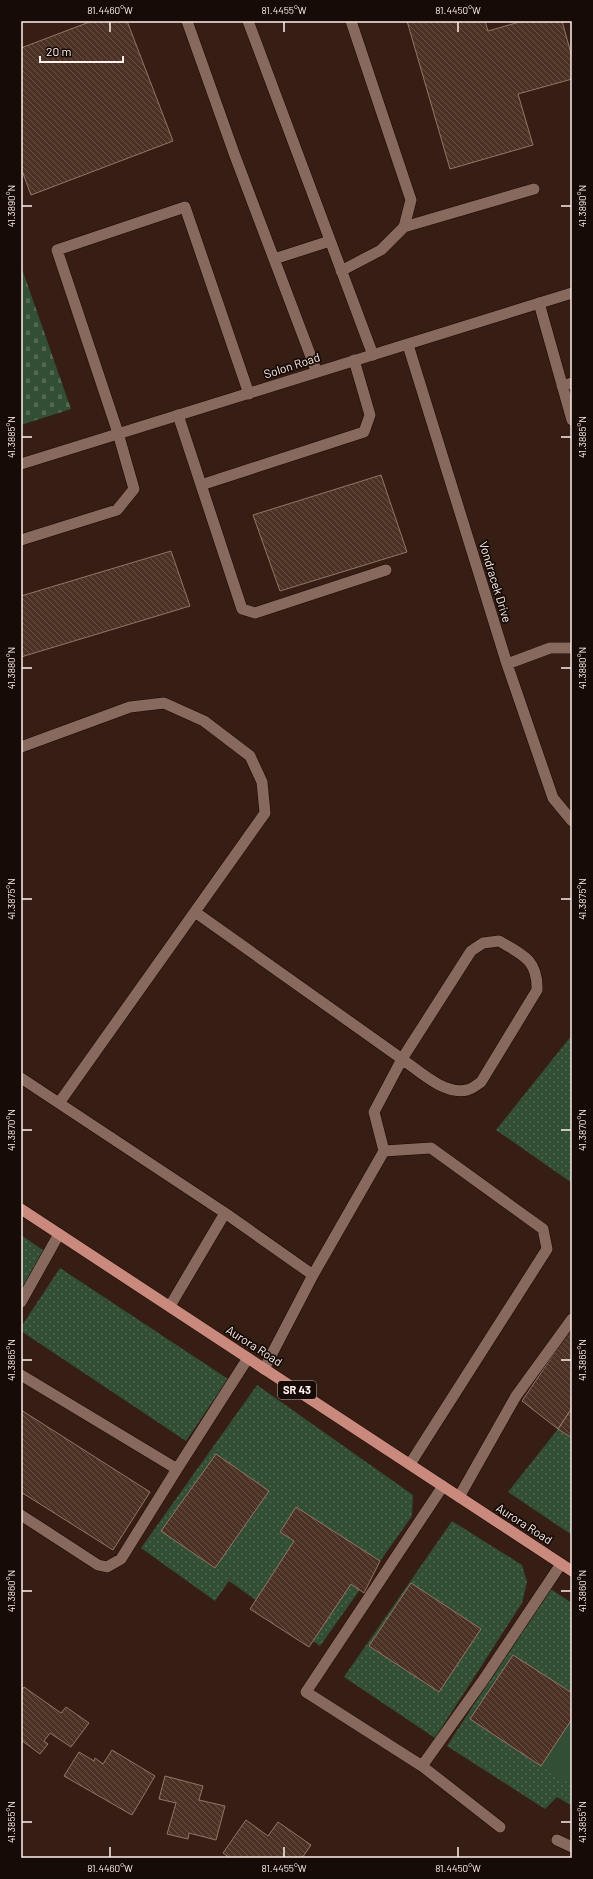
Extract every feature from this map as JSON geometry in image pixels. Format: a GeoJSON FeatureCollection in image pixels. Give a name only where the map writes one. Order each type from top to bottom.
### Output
{"type":"FeatureCollection","features":[{"type":"Feature","properties":{"kind":"main road","name":"Aurora Road"},"geometry":{"type":"LineString","coordinates":[[21,1209],[572,1571]]}},
{"type":"Feature","properties":{"kind":"street"},"geometry":{"type":"LineString","coordinates":[[187,21],[235,156],[316,370]]}},
{"type":"Feature","properties":{"kind":"street"},"geometry":{"type":"LineString","coordinates":[[248,21],[373,355]]}},
{"type":"Feature","properties":{"kind":"street"},"geometry":{"type":"LineString","coordinates":[[351,21],[411,200],[404,227]]}},
{"type":"Feature","properties":{"kind":"street"},"geometry":{"type":"LineString","coordinates":[[342,271],[381,250],[404,227],[534,189]]}},
{"type":"Feature","properties":{"kind":"street"},"geometry":{"type":"LineString","coordinates":[[21,540],[117,510],[134,489],[118,433],[57,250],[185,207],[249,394]]}},
{"type":"Feature","properties":{"kind":"street"},"geometry":{"type":"LineString","coordinates":[[274,259],[330,241]]}},
{"type":"Feature","properties":{"kind":"street","name":"Solon Road"},"geometry":{"type":"LineString","coordinates":[[21,464],[249,394],[316,370],[408,345],[572,293]]}},
{"type":"Feature","properties":{"kind":"street"},"geometry":{"type":"LineString","coordinates":[[539,303],[567,385],[572,420]]}},
{"type":"Feature","properties":{"kind":"street","name":"Vondracek Drive"},"geometry":{"type":"LineString","coordinates":[[408,345],[507,664],[552,798],[572,821]]}},
{"type":"Feature","properties":{"kind":"street"},"geometry":{"type":"LineString","coordinates":[[201,486],[364,432],[370,415],[354,360]]}},
{"type":"Feature","properties":{"kind":"street"},"geometry":{"type":"LineString","coordinates":[[178,415],[242,609],[255,613],[386,570]]}},
{"type":"Feature","properties":{"kind":"street"},"geometry":{"type":"LineString","coordinates":[[507,664],[550,648],[572,648]]}},
{"type":"Feature","properties":{"kind":"street"},"geometry":{"type":"LineString","coordinates":[[21,747],[130,707],[164,703],[204,721],[250,756],[262,782],[265,813],[59,1103]]}},
{"type":"Feature","properties":{"kind":"street"},"geometry":{"type":"LineString","coordinates":[[195,912],[402,1059],[441,1085],[452,1090],[468,1090],[480,1082],[537,990],[538,976],[526,956],[499,941],[483,944],[471,951],[402,1059],[374,1112],[384,1151],[313,1276],[264,1369]]}},
{"type":"Feature","properties":{"kind":"street"},"geometry":{"type":"LineString","coordinates":[[21,1078],[225,1213],[313,1276]]}},
{"type":"Feature","properties":{"kind":"street"},"geometry":{"type":"LineString","coordinates":[[384,1151],[431,1148],[543,1229],[547,1249],[410,1464]]}},
{"type":"Feature","properties":{"kind":"street"},"geometry":{"type":"LineString","coordinates":[[170,1306],[225,1213]]}},
{"type":"Feature","properties":{"kind":"street"},"geometry":{"type":"LineString","coordinates":[[21,1302],[59,1234]]}},
{"type":"Feature","properties":{"kind":"street"},"geometry":{"type":"LineString","coordinates":[[459,1497],[516,1396],[572,1320]]}},
{"type":"Feature","properties":{"kind":"street"},"geometry":{"type":"LineString","coordinates":[[21,1515],[98,1565],[107,1567],[121,1559],[248,1358]]}},
{"type":"Feature","properties":{"kind":"street"},"geometry":{"type":"LineString","coordinates":[[21,1375],[177,1469]]}},
{"type":"Feature","properties":{"kind":"street"},"geometry":{"type":"LineString","coordinates":[[443,1486],[306,1692],[422,1766],[500,1827]]}},
{"type":"Feature","properties":{"kind":"street"},"geometry":{"type":"LineString","coordinates":[[422,1766],[484,1680],[561,1564]]}},
{"type":"Feature","properties":{"kind":"street"},"geometry":{"type":"LineString","coordinates":[[557,1840],[572,1847]]}},
{"type":"Feature","properties":{"kind":"green space"},"geometry":{"type":"Polygon","coordinates":[[[21,266],[71,409],[21,425],[21,266]]]}},
{"type":"Feature","properties":{"kind":"green space"},"geometry":{"type":"Polygon","coordinates":[[[572,1035],[572,1183],[496,1130],[572,1035]]]}},
{"type":"Feature","properties":{"kind":"green space"},"geometry":{"type":"Polygon","coordinates":[[[21,1235],[50,1255],[21,1297],[21,1235]]]}},
{"type":"Feature","properties":{"kind":"green space"},"geometry":{"type":"Polygon","coordinates":[[[60,1268],[228,1379],[186,1441],[21,1331],[21,1327],[60,1268]]]}},
{"type":"Feature","properties":{"kind":"green space"},"geometry":{"type":"Polygon","coordinates":[[[257,1385],[413,1495],[412,1516],[320,1646],[229,1581],[215,1601],[141,1548],[257,1385]]]}},
{"type":"Feature","properties":{"kind":"green space"},"geometry":{"type":"Polygon","coordinates":[[[558,1429],[572,1438],[572,1535],[508,1492],[558,1429]]]}},
{"type":"Feature","properties":{"kind":"green space"},"geometry":{"type":"Polygon","coordinates":[[[452,1521],[522,1565],[527,1582],[522,1603],[435,1738],[344,1677],[452,1521]]]}},
{"type":"Feature","properties":{"kind":"green space"},"geometry":{"type":"Polygon","coordinates":[[[549,1588],[572,1603],[572,1806],[557,1797],[545,1809],[447,1746],[549,1588]]]}},
{"type":"Feature","properties":{"kind":"green space"},"geometry":{"type":"Polygon","coordinates":[[[572,1716],[572,1785],[541,1766],[572,1716]]]}},
{"type":"Feature","properties":{"kind":"building"},"geometry":{"type":"Polygon","coordinates":[[[92,21],[127,21],[173,141],[31,195],[21,168],[21,48],[92,21]]]}},
{"type":"Feature","properties":{"kind":"building"},"geometry":{"type":"Polygon","coordinates":[[[407,21],[485,21],[488,31],[523,21],[562,21],[572,57],[572,79],[518,94],[533,145],[450,169],[407,21]]]}},
{"type":"Feature","properties":{"kind":"building"},"geometry":{"type":"Polygon","coordinates":[[[381,475],[407,552],[280,591],[253,515],[381,475]]]}},
{"type":"Feature","properties":{"kind":"building"},"geometry":{"type":"Polygon","coordinates":[[[171,551],[190,606],[21,657],[21,596],[171,551]]]}},
{"type":"Feature","properties":{"kind":"building"},"geometry":{"type":"Polygon","coordinates":[[[572,1327],[572,1408],[558,1429],[522,1401],[572,1327]]]}},
{"type":"Feature","properties":{"kind":"building"},"geometry":{"type":"Polygon","coordinates":[[[572,1408],[572,1438],[558,1429],[572,1408]]]}},
{"type":"Feature","properties":{"kind":"building"},"geometry":{"type":"Polygon","coordinates":[[[21,1410],[150,1492],[113,1550],[21,1492],[21,1410]]]}},
{"type":"Feature","properties":{"kind":"building"},"geometry":{"type":"Polygon","coordinates":[[[216,1454],[269,1491],[215,1568],[161,1531],[216,1454]]]}},
{"type":"Feature","properties":{"kind":"building"},"geometry":{"type":"Polygon","coordinates":[[[296,1507],[380,1561],[364,1593],[351,1584],[309,1647],[250,1609],[294,1541],[280,1532],[296,1507]]]}},
{"type":"Feature","properties":{"kind":"building"},"geometry":{"type":"Polygon","coordinates":[[[411,1583],[481,1629],[439,1692],[369,1646],[411,1583]]]}},
{"type":"Feature","properties":{"kind":"building"},"geometry":{"type":"Polygon","coordinates":[[[513,1655],[572,1693],[572,1719],[541,1766],[470,1719],[513,1655]]]}},
{"type":"Feature","properties":{"kind":"building"},"geometry":{"type":"Polygon","coordinates":[[[24,1687],[61,1713],[66,1707],[89,1723],[71,1747],[50,1733],[44,1741],[48,1744],[40,1754],[21,1740],[21,1692],[24,1687]]]}},
{"type":"Feature","properties":{"kind":"building"},"geometry":{"type":"Polygon","coordinates":[[[112,1750],[155,1776],[132,1815],[64,1776],[79,1752],[94,1761],[95,1758],[103,1764],[112,1750]]]}},
{"type":"Feature","properties":{"kind":"building"},"geometry":{"type":"Polygon","coordinates":[[[165,1776],[203,1786],[199,1800],[225,1806],[216,1840],[189,1833],[188,1839],[167,1834],[176,1803],[159,1799],[165,1776]]]}},
{"type":"Feature","properties":{"kind":"building"},"geometry":{"type":"Polygon","coordinates":[[[246,1820],[268,1836],[278,1822],[311,1845],[302,1858],[230,1858],[223,1853],[246,1820]]]}}]}
